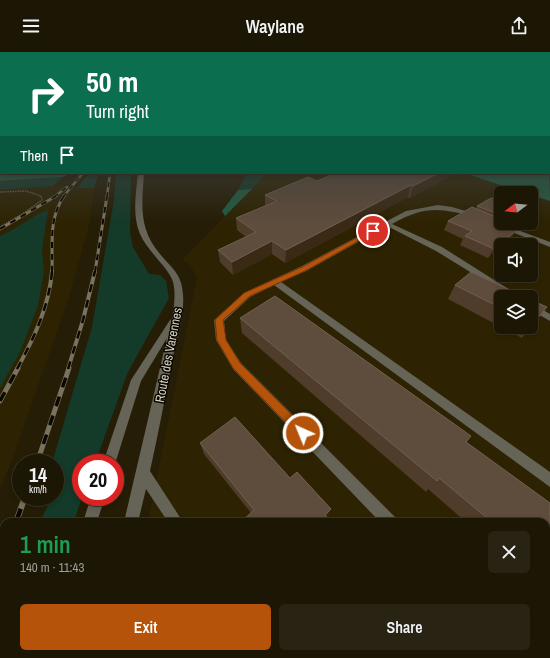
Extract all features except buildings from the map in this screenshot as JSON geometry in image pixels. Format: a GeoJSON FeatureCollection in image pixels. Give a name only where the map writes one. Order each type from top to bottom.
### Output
{"type":"FeatureCollection","features":[{"type":"Feature","properties":{"kind":"street","name":"Route des Varennes"},"geometry":{"type":"LineString","coordinates":[[132,518],[144,474],[176,318],[178,300],[177,282],[168,268],[143,238],[138,218],[138,199],[141,174]]}},
{"type":"Feature","properties":{"kind":"street"},"geometry":{"type":"LineString","coordinates":[[386,518],[237,366],[221,340],[219,320],[247,295],[305,268],[408,212],[438,207],[470,213],[550,245]]}},
{"type":"Feature","properties":{"kind":"street"},"geometry":{"type":"LineString","coordinates":[[387,224],[439,249],[506,290]]}},
{"type":"Feature","properties":{"kind":"street"},"geometry":{"type":"LineString","coordinates":[[275,282],[550,480]]}},
{"type":"Feature","properties":{"kind":"street"},"geometry":{"type":"LineString","coordinates":[[538,310],[550,318]]}},
{"type":"Feature","properties":{"kind":"street"},"geometry":{"type":"LineString","coordinates":[[113,454],[136,380],[176,318]]}},
{"type":"Feature","properties":{"kind":"street"},"geometry":{"type":"LineString","coordinates":[[144,474],[173,518]]}},
{"type":"Feature","properties":{"kind":"street"},"geometry":{"type":"LineString","coordinates":[[91,518],[95,506]]}},
{"type":"Feature","properties":{"kind":"path"},"geometry":{"type":"LineString","coordinates":[[0,192],[34,192],[41,196],[42,200],[24,213],[0,227]]}},
{"type":"Feature","properties":{"kind":"shaded area"},"geometry":{"type":"Polygon","coordinates":[[[266,174],[467,174],[503,186],[494,186],[494,230],[538,230],[538,197],[550,201],[550,518],[149,518],[197,278],[189,263],[182,260],[266,174]]]}},
{"type":"Feature","properties":{"kind":"shaded area"},"geometry":{"type":"Polygon","coordinates":[[[53,186],[94,188],[90,222],[68,300],[14,454],[12,454],[12,460],[0,488],[0,190],[53,186]]]}},
{"type":"Feature","properties":{"kind":"green space"},"geometry":{"type":"Polygon","coordinates":[[[0,174],[69,174],[63,177],[0,181],[0,174]]]}},
{"type":"Feature","properties":{"kind":"green space"},"geometry":{"type":"Polygon","coordinates":[[[88,174],[99,174],[94,188],[77,188],[88,174]]]}},
{"type":"Feature","properties":{"kind":"green space"},"geometry":{"type":"Polygon","coordinates":[[[116,174],[131,174],[130,232],[133,247],[149,274],[160,275],[166,281],[169,298],[128,372],[98,454],[72,454],[72,506],[79,506],[75,518],[42,518],[48,506],[64,506],[64,454],[55,454],[92,327],[114,200],[116,174]]]}},
{"type":"Feature","properties":{"kind":"green space"},"geometry":{"type":"Polygon","coordinates":[[[246,174],[266,174],[252,189],[238,190],[246,174]]]}},
{"type":"Feature","properties":{"kind":"green space"},"geometry":{"type":"Polygon","coordinates":[[[467,174],[550,174],[550,201],[538,197],[538,186],[503,186],[467,174]]]}},
{"type":"Feature","properties":{"kind":"green space"},"geometry":{"type":"Polygon","coordinates":[[[63,177],[53,186],[0,190],[0,181],[63,177]]]}},
{"type":"Feature","properties":{"kind":"green space"},"geometry":{"type":"Polygon","coordinates":[[[252,189],[225,216],[222,211],[238,190],[252,189]]]}},
{"type":"Feature","properties":{"kind":"green space"},"geometry":{"type":"Polygon","coordinates":[[[48,210],[42,251],[44,272],[38,306],[20,352],[0,388],[0,236],[48,210]]]}},
{"type":"Feature","properties":{"kind":"railway"},"geometry":{"type":"LineString","coordinates":[[63,197],[82,174]]}},
{"type":"Feature","properties":{"kind":"railway"},"geometry":{"type":"LineString","coordinates":[[107,197],[110,174]]}},
{"type":"Feature","properties":{"kind":"railway"},"geometry":{"type":"LineString","coordinates":[[54,197],[67,187]]}},
{"type":"Feature","properties":{"kind":"railway"},"geometry":{"type":"LineString","coordinates":[[0,229],[56,196]]}},
{"type":"Feature","properties":{"kind":"railway"},"geometry":{"type":"LineString","coordinates":[[52,271],[53,223],[59,205],[64,196]]}},
{"type":"Feature","properties":{"kind":"railway"},"geometry":{"type":"LineString","coordinates":[[95,272],[107,196]]}},
{"type":"Feature","properties":{"kind":"railway"},"geometry":{"type":"LineString","coordinates":[[17,369],[40,322],[48,297],[52,271]]}},
{"type":"Feature","properties":{"kind":"railway"},"geometry":{"type":"LineString","coordinates":[[68,369],[83,320],[95,271]]}},
{"type":"Feature","properties":{"kind":"railway"},"geometry":{"type":"LineString","coordinates":[[0,401],[18,368]]}},
{"type":"Feature","properties":{"kind":"railway"},"geometry":{"type":"LineString","coordinates":[[40,454],[69,368]]}},
{"type":"Feature","properties":{"kind":"railway"},"geometry":{"type":"LineString","coordinates":[[17,518],[22,506]]}},
{"type":"Feature","properties":{"kind":"route"},"geometry":{"type":"LineString","coordinates":[[303,433],[237,366],[221,340],[219,320],[247,295],[305,268],[373,231]]}}]}
